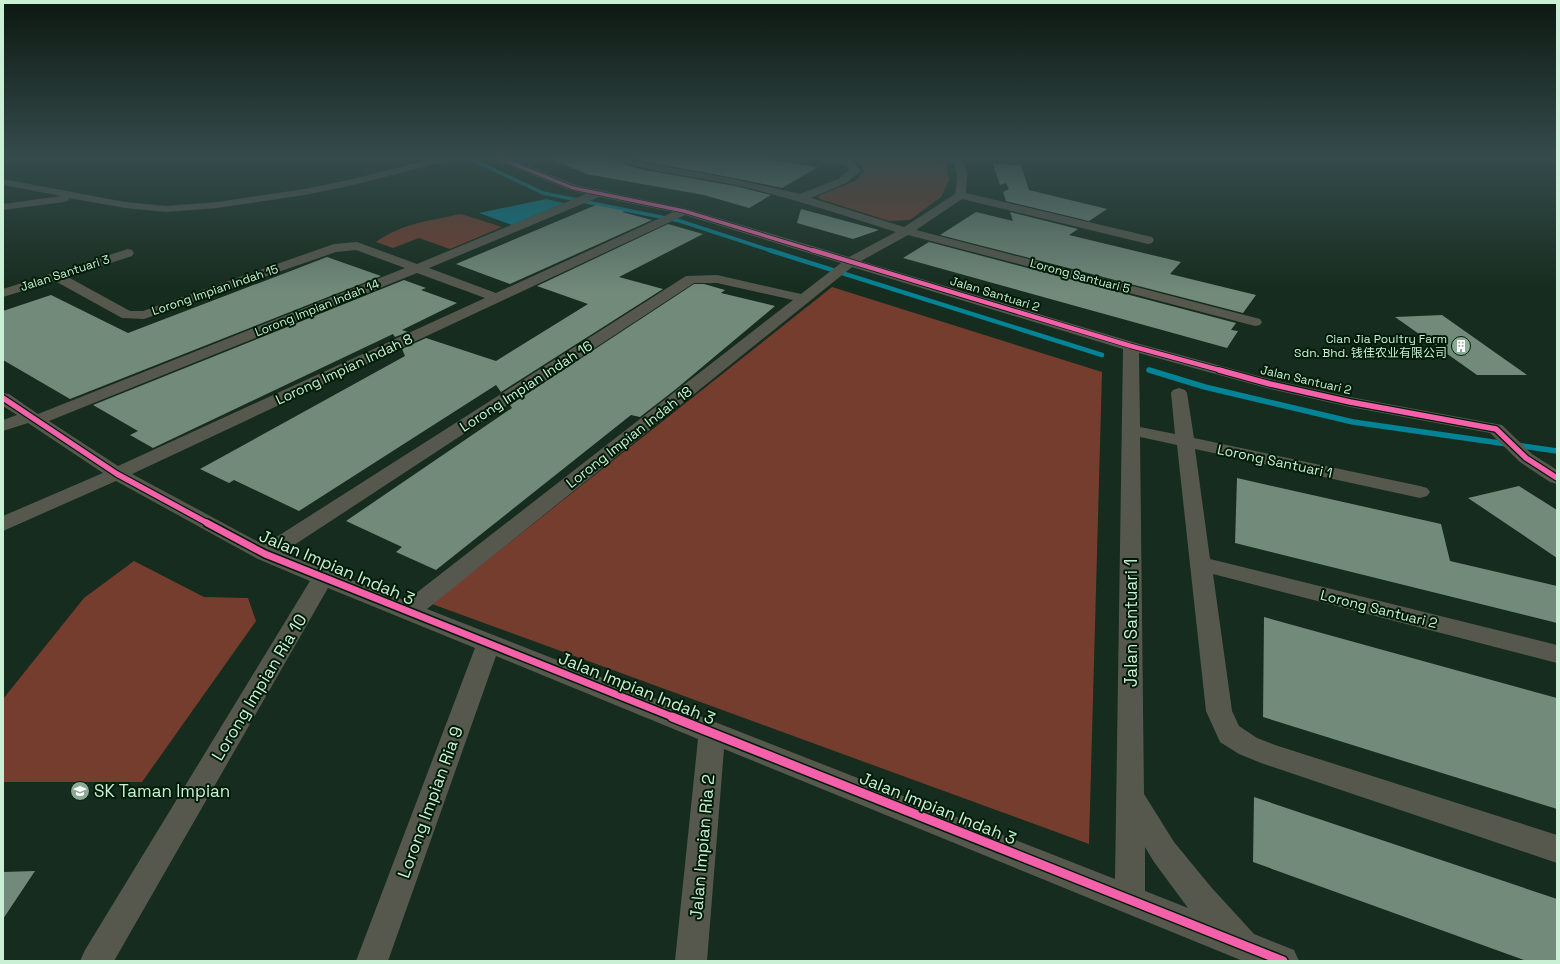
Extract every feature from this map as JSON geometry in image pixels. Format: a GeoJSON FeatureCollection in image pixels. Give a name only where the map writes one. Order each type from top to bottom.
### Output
{"type":"FeatureCollection","features":[{"type":"Feature","properties":{"kind":"street"},"geometry":{"type":"LineString","coordinates":[[3,207],[48,201]]}},
{"type":"Feature","properties":{"kind":"street"},"geometry":{"type":"LineString","coordinates":[[101,201],[166,209],[217,205],[244,201]]}},
{"type":"Feature","properties":{"kind":"street","name":"Lorong Impian Indah 14"},"geometry":{"type":"LineString","coordinates":[[3,426],[33,418],[418,268],[579,201]]}},
{"type":"Feature","properties":{"kind":"street","name":"Jalan Santuari 2"},"geometry":{"type":"LineString","coordinates":[[621,201],[680,213],[821,253],[841,270],[882,272],[1131,346],[1277,385],[1350,402],[1500,433],[1526,458],[1557,478]]}},
{"type":"Feature","properties":{"kind":"street","name":"Lorong Santuari 5"},"geometry":{"type":"LineString","coordinates":[[811,201],[906,231],[1255,322]]}},
{"type":"Feature","properties":{"kind":"street","name":"Lorong Impian Indah 18"},"geometry":{"type":"LineString","coordinates":[[408,612],[804,298],[865,253],[906,231],[951,201]]}},
{"type":"Feature","properties":{"kind":"street"},"geometry":{"type":"LineString","coordinates":[[985,201],[1148,240]]}},
{"type":"Feature","properties":{"kind":"street","name":"Lorong Impian Indah 8"},"geometry":{"type":"LineString","coordinates":[[3,524],[117,474],[680,213]]}},
{"type":"Feature","properties":{"kind":"street","name":"Lorong Impian Indah 15"},"geometry":{"type":"LineString","coordinates":[[57,276],[127,315],[144,315],[334,248],[357,246],[418,268]]}},
{"type":"Feature","properties":{"kind":"street","name":"Jalan Santuari 3"},"geometry":{"type":"LineString","coordinates":[[3,293],[128,253]]}},
{"type":"Feature","properties":{"kind":"street"},"geometry":{"type":"LineString","coordinates":[[821,253],[850,255],[865,253],[868,260],[882,272]]}},
{"type":"Feature","properties":{"kind":"street"},"geometry":{"type":"LineString","coordinates":[[418,268],[497,298]]}},
{"type":"Feature","properties":{"kind":"street","name":"Lorong Impian Indah 16"},"geometry":{"type":"LineString","coordinates":[[265,554],[691,279],[717,278],[804,298]]}},
{"type":"Feature","properties":{"kind":"street","name":"Jalan Santuari 1"},"geometry":{"type":"LineString","coordinates":[[1130,900],[1131,346]]}},
{"type":"Feature","properties":{"kind":"street"},"geometry":{"type":"LineString","coordinates":[[1179,393],[1219,711],[1229,734],[1248,746],[1270,755],[1557,849]]}},
{"type":"Feature","properties":{"kind":"street","name":"Jalan Impian Indah 3"},"geometry":{"type":"LineString","coordinates":[[3,398],[117,474],[265,554],[1283,961]]}},
{"type":"Feature","properties":{"kind":"street","name":"Lorong Santuari 1"},"geometry":{"type":"LineString","coordinates":[[1131,430],[1420,492]]}},
{"type":"Feature","properties":{"kind":"street","name":"Lorong Santuari 2"},"geometry":{"type":"LineString","coordinates":[[1201,564],[1557,654]]}},
{"type":"Feature","properties":{"kind":"street","name":"Lorong Impian Ria 10"},"geometry":{"type":"LineString","coordinates":[[96,961],[323,578]]}},
{"type":"Feature","properties":{"kind":"street","name":"Lorong Impian Ria 9"},"geometry":{"type":"LineString","coordinates":[[372,961],[489,643]]}},
{"type":"Feature","properties":{"kind":"street","name":"Jalan Impian Ria 2"},"geometry":{"type":"LineString","coordinates":[[691,961],[712,734]]}},
{"type":"Feature","properties":{"kind":"street"},"geometry":{"type":"LineString","coordinates":[[1130,796],[1164,852],[1200,898],[1247,946]]}},
{"type":"Feature","properties":{"kind":"shaded area"},"geometry":{"type":"Polygon","coordinates":[[[826,201],[936,201],[910,220],[889,221],[826,201]]]}},
{"type":"Feature","properties":{"kind":"shaded area"},"geometry":{"type":"Polygon","coordinates":[[[461,214],[502,227],[450,249],[419,238],[393,248],[376,242],[395,231],[406,227],[461,214]]]}},
{"type":"Feature","properties":{"kind":"shaded area"},"geometry":{"type":"Polygon","coordinates":[[[832,287],[1102,372],[1089,844],[432,604],[832,287]]]}},
{"type":"Feature","properties":{"kind":"shaded area"},"geometry":{"type":"Polygon","coordinates":[[[134,561],[204,597],[248,598],[256,621],[142,782],[3,782],[3,699],[84,598],[134,561]]]}},
{"type":"Feature","properties":{"kind":"water"},"geometry":{"type":"Polygon","coordinates":[[[536,201],[555,201],[564,203],[512,225],[479,213],[536,201]]]}},
{"type":"Feature","properties":{"kind":"building"},"geometry":{"type":"Polygon","coordinates":[[[725,201],[761,201],[749,208],[725,201]]]}},
{"type":"Feature","properties":{"kind":"building"},"geometry":{"type":"Polygon","coordinates":[[[1006,201],[1074,201],[1107,209],[1089,221],[1006,201]]]}},
{"type":"Feature","properties":{"kind":"building"},"geometry":{"type":"Polygon","coordinates":[[[596,205],[625,211],[622,212],[652,220],[510,284],[456,264],[596,205]]]}},
{"type":"Feature","properties":{"kind":"building"},"geometry":{"type":"Polygon","coordinates":[[[801,209],[879,230],[853,239],[797,223],[801,209]]]}},
{"type":"Feature","properties":{"kind":"building"},"geometry":{"type":"Polygon","coordinates":[[[976,212],[1013,221],[1010,212],[1078,229],[1069,235],[1181,262],[1170,274],[1256,295],[1243,313],[940,235],[976,212]]]}},
{"type":"Feature","properties":{"kind":"building"},"geometry":{"type":"Polygon","coordinates":[[[668,224],[703,234],[619,277],[663,289],[501,392],[496,385],[299,511],[234,480],[229,483],[200,469],[405,356],[402,349],[426,338],[496,361],[588,304],[537,286],[668,224]]]}},
{"type":"Feature","properties":{"kind":"building"},"geometry":{"type":"Polygon","coordinates":[[[929,242],[1236,323],[1231,330],[1238,331],[1227,348],[903,258],[929,242]]]}},
{"type":"Feature","properties":{"kind":"building"},"geometry":{"type":"Polygon","coordinates":[[[327,257],[381,276],[70,399],[3,360],[3,311],[51,295],[128,333],[327,257]]]}},
{"type":"Feature","properties":{"kind":"building"},"geometry":{"type":"Polygon","coordinates":[[[404,280],[426,288],[421,290],[457,303],[402,330],[408,332],[395,337],[393,334],[153,448],[130,435],[138,431],[93,405],[404,280]]]}},
{"type":"Feature","properties":{"kind":"building"},"geometry":{"type":"Polygon","coordinates":[[[694,284],[704,284],[725,290],[721,293],[775,306],[676,389],[640,417],[631,415],[436,570],[396,552],[402,547],[346,521],[512,408],[510,405],[694,284]]]}},
{"type":"Feature","properties":{"kind":"building","name":"Cian Jia Poultry Farm Sdn. Bhd. 钱佳农业有限公司"},"geometry":{"type":"Polygon","coordinates":[[[1442,315],[1527,375],[1477,375],[1395,317],[1442,315]]]}},
{"type":"Feature","properties":{"kind":"building"},"geometry":{"type":"Polygon","coordinates":[[[1237,478],[1441,524],[1450,561],[1557,586],[1557,623],[1235,543],[1237,478]]]}},
{"type":"Feature","properties":{"kind":"building"},"geometry":{"type":"Polygon","coordinates":[[[1519,486],[1557,510],[1557,558],[1468,498],[1519,486]]]}},
{"type":"Feature","properties":{"kind":"building"},"geometry":{"type":"Polygon","coordinates":[[[1264,617],[1557,698],[1557,809],[1263,717],[1264,617]]]}},
{"type":"Feature","properties":{"kind":"building"},"geometry":{"type":"Polygon","coordinates":[[[1254,797],[1557,899],[1557,961],[1527,961],[1253,862],[1254,797]]]}},
{"type":"Feature","properties":{"kind":"building"},"geometry":{"type":"Polygon","coordinates":[[[35,871],[3,919],[3,872],[35,871]]]}},
{"type":"Feature","properties":{"kind":"waterway"},"geometry":{"type":"LineString","coordinates":[[582,201],[680,221],[772,251]]}},
{"type":"Feature","properties":{"kind":"waterway"},"geometry":{"type":"LineString","coordinates":[[769,250],[1102,355]]}},
{"type":"Feature","properties":{"kind":"waterway"},"geometry":{"type":"LineString","coordinates":[[1153,371],[1149,370],[1205,387],[1353,422],[1507,444]]}},
{"type":"Feature","properties":{"kind":"waterway"},"geometry":{"type":"LineString","coordinates":[[1516,445],[1557,451]]}},
{"type":"Feature","properties":{"kind":"cycle path"},"geometry":{"type":"LineString","coordinates":[[636,201],[710,218],[850,262],[1131,346],[1270,384],[1350,402],[1496,429],[1526,458],[1557,478]]}},
{"type":"Feature","properties":{"kind":"cycle path"},"geometry":{"type":"LineString","coordinates":[[3,398],[117,474],[265,554],[1283,961]]}},
{"type":"Feature","properties":{"kind":"place","name":"Cian Jia Poultry Farm Sdn. Bhd. 钱佳农业有限公司"},"geometry":{"type":"Point","coordinates":[1461,346]}},
{"type":"Feature","properties":{"kind":"place","name":"SK Taman Impian"},"geometry":{"type":"Point","coordinates":[80,791]}}]}
